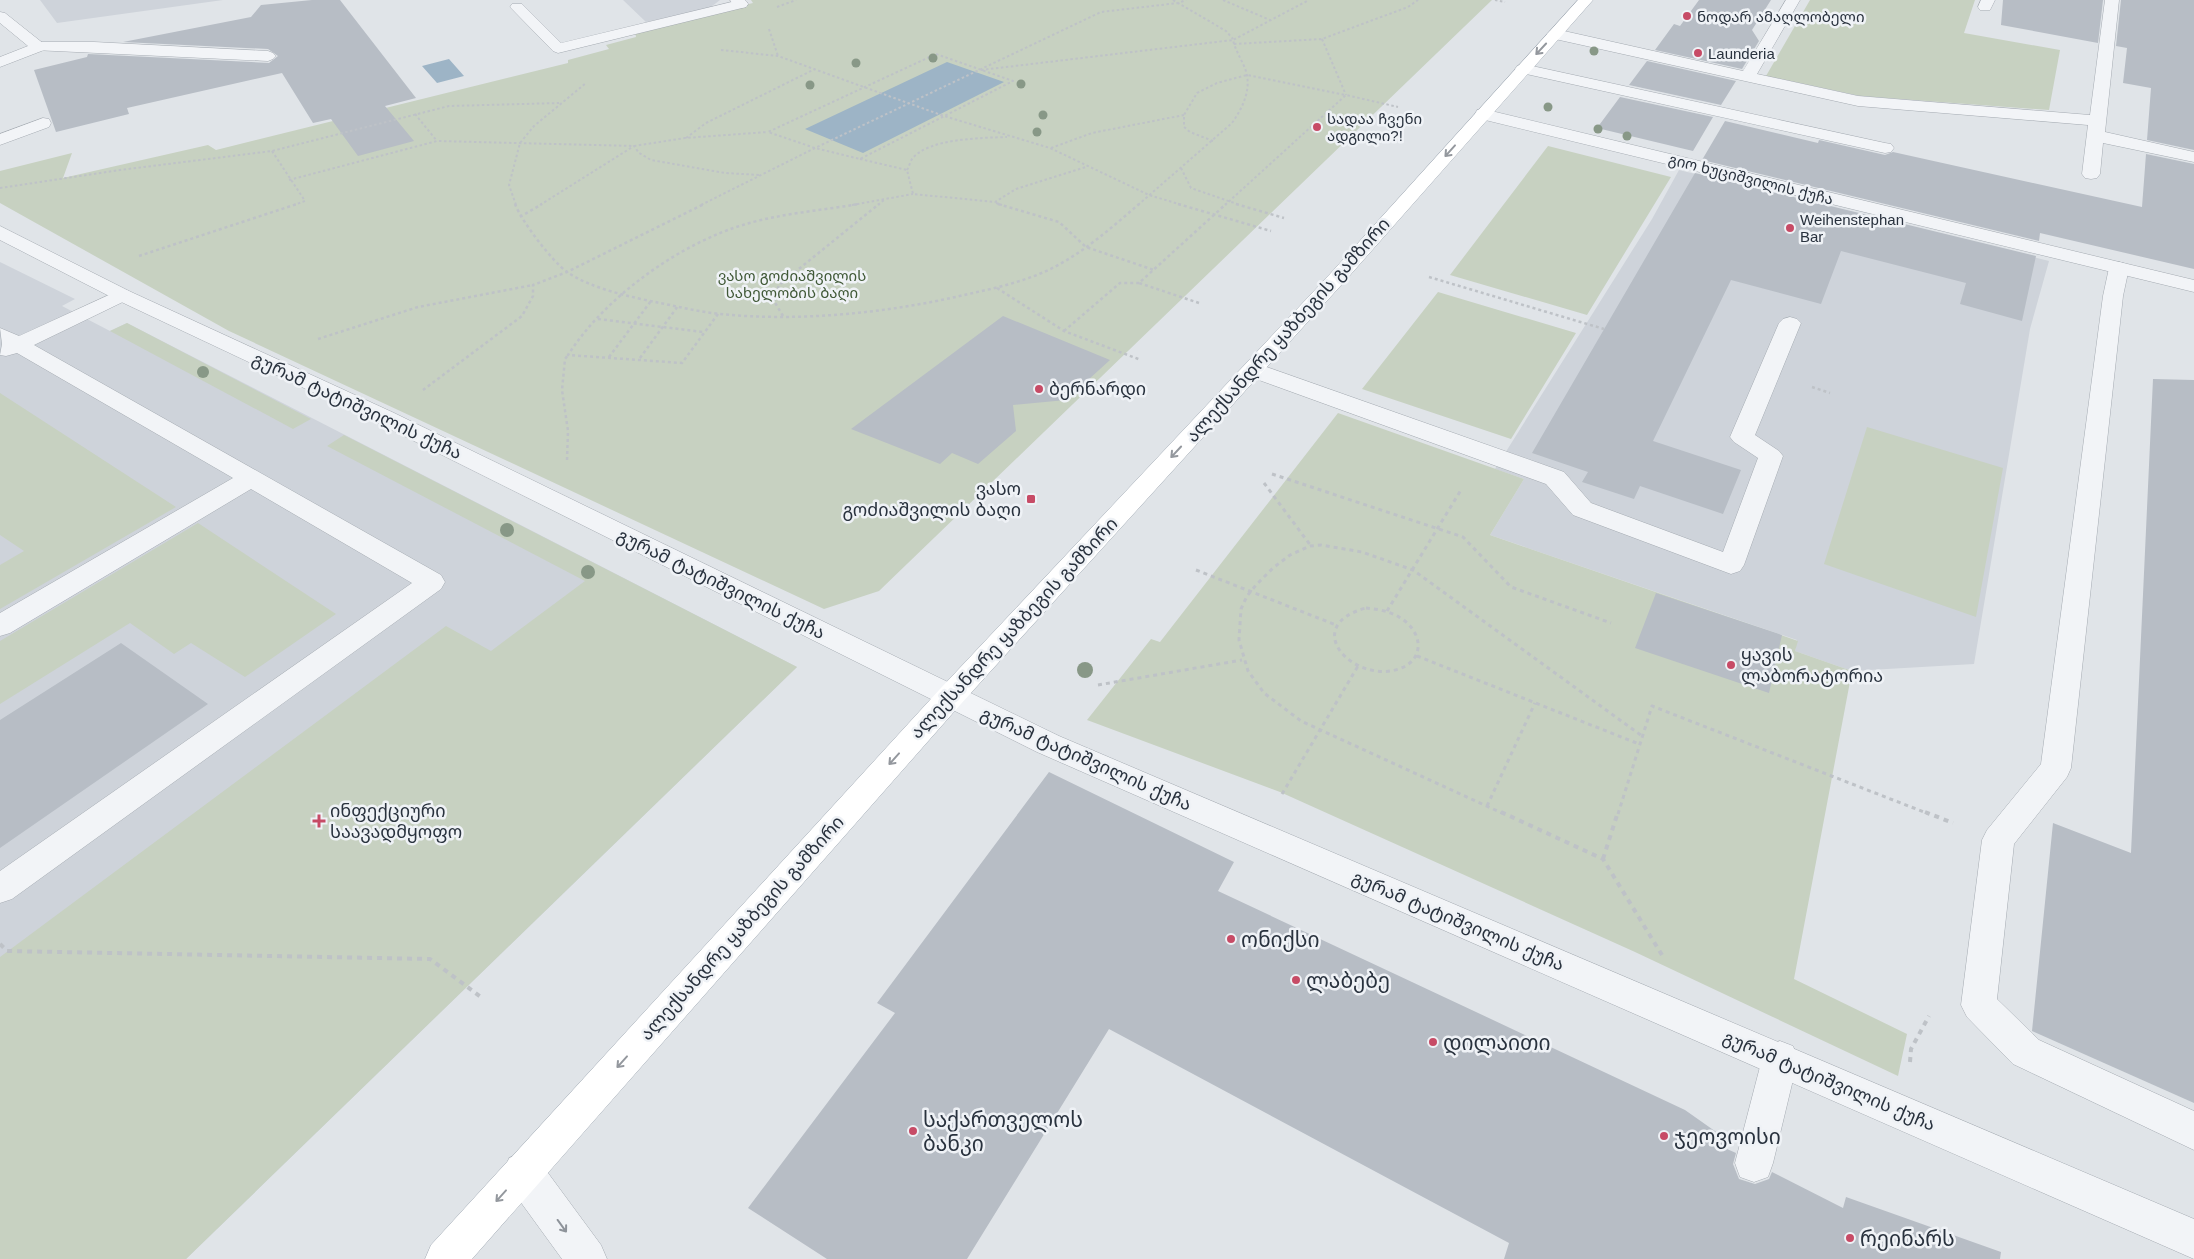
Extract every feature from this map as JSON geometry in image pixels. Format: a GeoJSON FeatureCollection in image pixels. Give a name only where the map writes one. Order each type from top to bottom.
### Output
{"type":"FeatureCollection","features":[{"type":"Feature","properties":{"kind":"main road","name":"ალექსანდრე ყაზბეგის გამზირი"},"geometry":{"type":"LineString","coordinates":[[445,1259],[950,697],[1253,370],[1586,0]]}},
{"type":"Feature","properties":{"kind":"street"},"geometry":{"type":"LineString","coordinates":[[1748,76],[1794,0]]}},
{"type":"Feature","properties":{"kind":"street"},"geometry":{"type":"LineString","coordinates":[[2091,174],[2098,129],[2112,0]]}},
{"type":"Feature","properties":{"kind":"street"},"geometry":{"type":"LineString","coordinates":[[517,7],[558,48],[739,2]]}},
{"type":"Feature","properties":{"kind":"street"},"geometry":{"type":"LineString","coordinates":[[0,16],[39,47]]}},
{"type":"Feature","properties":{"kind":"street"},"geometry":{"type":"LineString","coordinates":[[1555,34],[1858,101],[2098,129],[2194,157]]}},
{"type":"Feature","properties":{"kind":"street"},"geometry":{"type":"LineString","coordinates":[[0,62],[18,57],[39,47],[94,47],[268,56]]}},
{"type":"Feature","properties":{"kind":"street"},"geometry":{"type":"LineString","coordinates":[[1524,68],[1885,148]]}},
{"type":"Feature","properties":{"kind":"street","name":"გიო ხუციშვილის ქუჩა"},"geometry":{"type":"LineString","coordinates":[[1483,114],[2194,286]]}},
{"type":"Feature","properties":{"kind":"street"},"geometry":{"type":"LineString","coordinates":[[0,140],[43,123]]}},
{"type":"Feature","properties":{"kind":"street","name":"გურამ ტატიშვილის ქუჩა"},"geometry":{"type":"LineString","coordinates":[[0,232],[122,295],[384,417],[1057,748],[2194,1239]]}},
{"type":"Feature","properties":{"kind":"street"},"geometry":{"type":"LineString","coordinates":[[2119,268],[2113,296],[2056,768],[1998,840],[1979,1005],[2026,1052],[2194,1131]]}},
{"type":"Feature","properties":{"kind":"street"},"geometry":{"type":"LineString","coordinates":[[6,344],[122,295]]}},
{"type":"Feature","properties":{"kind":"street"},"geometry":{"type":"LineString","coordinates":[[1253,370],[1555,478],[1582,509],[1731,565],[1771,456],[1742,437],[1790,323]]}},
{"type":"Feature","properties":{"kind":"street"},"geometry":{"type":"LineString","coordinates":[[0,889],[432,582],[251,478],[6,344]]}},
{"type":"Feature","properties":{"kind":"street"},"geometry":{"type":"LineString","coordinates":[[0,626],[251,478]]}},
{"type":"Feature","properties":{"kind":"street"},"geometry":{"type":"LineString","coordinates":[[1754,1163],[1780,1060]]}},
{"type":"Feature","properties":{"kind":"street"},"geometry":{"type":"LineString","coordinates":[[522,1172],[587,1259]]}},
{"type":"Feature","properties":{"kind":"path"},"geometry":{"type":"LineString","coordinates":[[770,9],[796,0]]}},
{"type":"Feature","properties":{"kind":"path"},"geometry":{"type":"LineString","coordinates":[[589,80],[534,126],[520,143],[509,185],[520,217],[540,244],[567,272],[599,287],[622,294],[719,314],[784,317],[884,311],[923,305],[996,288],[1044,272],[1102,236],[1232,123],[1241,111],[1245,99],[1247,75],[1233,40],[1226,31],[1172,0]]}},
{"type":"Feature","properties":{"kind":"path"},"geometry":{"type":"LineString","coordinates":[[311,342],[418,306],[533,284],[567,272],[815,148],[1101,12],[1178,3],[1186,0]]}},
{"type":"Feature","properties":{"kind":"path"},"geometry":{"type":"LineString","coordinates":[[1223,0],[1270,20]]}},
{"type":"Feature","properties":{"kind":"path"},"geometry":{"type":"LineString","coordinates":[[980,70],[1233,40],[1309,0]]}},
{"type":"Feature","properties":{"kind":"path"},"geometry":{"type":"LineString","coordinates":[[1234,44],[1322,39],[1408,7],[1418,0]]}},
{"type":"Feature","properties":{"kind":"path"},"geometry":{"type":"LineString","coordinates":[[1495,0],[1505,2]]}},
{"type":"Feature","properties":{"kind":"path"},"geometry":{"type":"LineString","coordinates":[[769,30],[778,56],[944,116],[1050,148],[1086,167],[1150,195],[1271,231]]}},
{"type":"Feature","properties":{"kind":"path"},"geometry":{"type":"LineString","coordinates":[[1322,39],[1346,95]]}},
{"type":"Feature","properties":{"kind":"path"},"geometry":{"type":"LineString","coordinates":[[289,180],[437,141],[634,146],[685,138],[768,132],[936,54],[1013,82],[860,159]]}},
{"type":"Feature","properties":{"kind":"path"},"geometry":{"type":"LineString","coordinates":[[685,138],[706,123],[815,69]]}},
{"type":"Feature","properties":{"kind":"path"},"geometry":{"type":"LineString","coordinates":[[1213,141],[1190,132],[1184,127],[1184,115],[1197,94],[1217,83],[1247,75],[1398,107]]}},
{"type":"Feature","properties":{"kind":"path"},"geometry":{"type":"LineString","coordinates":[[1140,283],[1346,95]]}},
{"type":"Feature","properties":{"kind":"path"},"geometry":{"type":"LineString","coordinates":[[0,188],[120,170],[272,151],[449,106],[560,103]]}},
{"type":"Feature","properties":{"kind":"path"},"geometry":{"type":"LineString","coordinates":[[415,114],[437,141]]}},
{"type":"Feature","properties":{"kind":"path"},"geometry":{"type":"LineString","coordinates":[[1050,148],[1092,132],[1184,115]]}},
{"type":"Feature","properties":{"kind":"path"},"geometry":{"type":"LineString","coordinates":[[768,132],[815,148],[907,170]]}},
{"type":"Feature","properties":{"kind":"path"},"geometry":{"type":"LineString","coordinates":[[912,194],[907,170],[913,158],[930,148],[961,140],[1010,137]]}},
{"type":"Feature","properties":{"kind":"path"},"geometry":{"type":"LineString","coordinates":[[634,146],[639,153],[652,160],[725,173],[761,175]]}},
{"type":"Feature","properties":{"kind":"path"},"geometry":{"type":"LineString","coordinates":[[520,217],[634,146]]}},
{"type":"Feature","properties":{"kind":"path"},"geometry":{"type":"LineString","coordinates":[[139,256],[305,201],[289,180],[272,151]]}},
{"type":"Feature","properties":{"kind":"path"},"geometry":{"type":"LineString","coordinates":[[995,202],[1016,190],[1086,167]]}},
{"type":"Feature","properties":{"kind":"path"},"geometry":{"type":"LineString","coordinates":[[1181,168],[1191,188],[1201,194],[1284,218]]}},
{"type":"Feature","properties":{"kind":"path"},"geometry":{"type":"LineString","coordinates":[[560,503],[566,478],[568,450],[568,430],[562,390],[565,359],[582,333],[622,294],[682,250],[714,234],[748,223],[912,194],[995,202],[1059,222],[1086,247],[1154,270]]}},
{"type":"Feature","properties":{"kind":"path"},"geometry":{"type":"LineString","coordinates":[[784,317],[774,301],[779,285],[885,199]]}},
{"type":"Feature","properties":{"kind":"path"},"geometry":{"type":"LineString","coordinates":[[1429,277],[1604,329]]}},
{"type":"Feature","properties":{"kind":"path"},"geometry":{"type":"LineString","coordinates":[[1064,331],[1120,283],[1140,283],[1199,302]]}},
{"type":"Feature","properties":{"kind":"path"},"geometry":{"type":"LineString","coordinates":[[384,417],[410,401],[522,316],[534,296],[533,284]]}},
{"type":"Feature","properties":{"kind":"path"},"geometry":{"type":"LineString","coordinates":[[996,288],[1064,331],[1141,360]]}},
{"type":"Feature","properties":{"kind":"path"},"geometry":{"type":"LineString","coordinates":[[609,358],[652,301]]}},
{"type":"Feature","properties":{"kind":"path"},"geometry":{"type":"LineString","coordinates":[[639,358],[678,306]]}},
{"type":"Feature","properties":{"kind":"path"},"geometry":{"type":"LineString","coordinates":[[568,355],[639,358],[682,363],[719,314]]}},
{"type":"Feature","properties":{"kind":"path"},"geometry":{"type":"LineString","coordinates":[[597,318],[704,332]]}},
{"type":"Feature","properties":{"kind":"path"},"geometry":{"type":"LineString","coordinates":[[1807,386],[1830,393]]}},
{"type":"Feature","properties":{"kind":"path"},"geometry":{"type":"LineString","coordinates":[[1387,611],[1484,454]]}},
{"type":"Feature","properties":{"kind":"path"},"geometry":{"type":"LineString","coordinates":[[1272,474],[1462,537],[1511,587],[1611,622]]}},
{"type":"Feature","properties":{"kind":"path"},"geometry":{"type":"LineString","coordinates":[[1264,483],[1311,546]]}},
{"type":"Feature","properties":{"kind":"path"},"geometry":{"type":"LineString","coordinates":[[1642,736],[1413,570],[1379,557],[1344,547],[1311,546],[1292,554],[1265,575],[1250,591],[1241,609],[1238,634],[1242,660],[1259,688],[1301,721],[1603,859],[1667,963]]}},
{"type":"Feature","properties":{"kind":"path"},"geometry":{"type":"LineString","coordinates":[[1196,570],[1336,625]]}},
{"type":"Feature","properties":{"kind":"path"},"geometry":{"type":"LineString","coordinates":[[1366,608],[1387,611],[1403,618],[1413,627],[1418,636],[1420,646],[1417,656],[1409,664],[1398,669],[1371,670],[1358,666],[1347,659],[1339,650],[1334,640],[1336,625],[1346,615],[1355,611],[1366,608]]}},
{"type":"Feature","properties":{"kind":"path"},"geometry":{"type":"LineString","coordinates":[[1417,656],[1640,744]]}},
{"type":"Feature","properties":{"kind":"path"},"geometry":{"type":"LineString","coordinates":[[1098,685],[1242,660]]}},
{"type":"Feature","properties":{"kind":"path"},"geometry":{"type":"LineString","coordinates":[[1279,800],[1358,666]]}},
{"type":"Feature","properties":{"kind":"path"},"geometry":{"type":"LineString","coordinates":[[1488,806],[1535,703]]}},
{"type":"Feature","properties":{"kind":"path"},"geometry":{"type":"LineString","coordinates":[[1603,859],[1652,706],[1998,840]]}},
{"type":"Feature","properties":{"kind":"path"},"geometry":{"type":"LineString","coordinates":[[0,944],[7,952],[430,959],[482,998]]}},
{"type":"Feature","properties":{"kind":"path"},"geometry":{"type":"LineString","coordinates":[[1912,1050],[1927,1016]]}},
{"type":"Feature","properties":{"kind":"shaded area"},"geometry":{"type":"Polygon","coordinates":[[[40,0],[223,0],[57,23],[40,0]]]}},
{"type":"Feature","properties":{"kind":"shaded area"},"geometry":{"type":"Polygon","coordinates":[[[623,0],[720,0],[707,10],[646,22],[623,0]]]}},
{"type":"Feature","properties":{"kind":"shaded area"},"geometry":{"type":"Polygon","coordinates":[[[1679,170],[2049,261],[2030,329],[1974,664],[1852,671],[1795,651],[1797,640],[1490,535],[1524,479],[1495,469],[1652,219],[1679,170]]]}},
{"type":"Feature","properties":{"kind":"shaded area","name":"ინფექციური საავადმყოფო"},"geometry":{"type":"Polygon","coordinates":[[[0,262],[75,299],[62,306],[110,331],[127,323],[797,667],[186,1259],[0,1259],[0,262]]]}},
{"type":"Feature","properties":{"kind":"green space","name":"ვასო გოძიაშვილის სახელობის ბაღი"},"geometry":{"type":"Polygon","coordinates":[[[751,0],[1492,0],[879,591],[824,609],[229,331],[0,203],[0,171],[72,153],[63,178],[208,145],[216,150],[568,63],[568,60],[609,49],[606,45],[636,37],[635,31],[753,3],[751,0]]]}},
{"type":"Feature","properties":{"kind":"green space"},"geometry":{"type":"Polygon","coordinates":[[[1810,0],[1975,0],[1964,33],[2060,50],[2049,110],[1860,96],[1766,76],[1810,0]]]}},
{"type":"Feature","properties":{"kind":"green space"},"geometry":{"type":"Polygon","coordinates":[[[1548,146],[1671,177],[1587,315],[1450,275],[1548,146]]]}},
{"type":"Feature","properties":{"kind":"green space"},"geometry":{"type":"Polygon","coordinates":[[[1438,292],[1576,333],[1511,439],[1362,389],[1438,292]]]}},
{"type":"Feature","properties":{"kind":"green space"},"geometry":{"type":"Polygon","coordinates":[[[127,323],[311,419],[293,429],[110,331],[127,323]]]}},
{"type":"Feature","properties":{"kind":"green space"},"geometry":{"type":"Polygon","coordinates":[[[0,393],[176,507],[0,609],[0,565],[24,551],[0,535],[0,393]]]}},
{"type":"Feature","properties":{"kind":"green space"},"geometry":{"type":"Polygon","coordinates":[[[1338,413],[1524,479],[1490,535],[1798,641],[1795,651],[1852,671],[1794,979],[1907,1034],[1898,1076],[1635,952],[1280,792],[1087,720],[1151,639],[1160,642],[1338,413]]]}},
{"type":"Feature","properties":{"kind":"green space"},"geometry":{"type":"Polygon","coordinates":[[[1867,427],[2003,468],[1976,617],[1824,564],[1867,427]]]}},
{"type":"Feature","properties":{"kind":"green space"},"geometry":{"type":"Polygon","coordinates":[[[344,435],[797,667],[186,1259],[0,1259],[0,957],[446,626],[491,651],[585,581],[327,446],[344,435]]]}},
{"type":"Feature","properties":{"kind":"green space"},"geometry":{"type":"Polygon","coordinates":[[[198,523],[336,614],[245,677],[191,643],[174,654],[130,623],[0,704],[0,641],[198,523]]]}},
{"type":"Feature","properties":{"kind":"water"},"geometry":{"type":"Polygon","coordinates":[[[449,59],[464,76],[437,83],[422,66],[449,59]]]}},
{"type":"Feature","properties":{"kind":"water"},"geometry":{"type":"Polygon","coordinates":[[[947,62],[1004,82],[863,153],[805,129],[947,62]]]}},
{"type":"Feature","properties":{"kind":"building"},"geometry":{"type":"Polygon","coordinates":[[[312,0],[340,0],[416,98],[385,106],[414,141],[358,156],[331,119],[313,123],[282,73],[127,108],[129,114],[56,132],[34,70],[87,57],[88,54],[269,63],[278,56],[268,49],[123,42],[251,17],[261,5],[312,0]]]}},
{"type":"Feature","properties":{"kind":"building"},"geometry":{"type":"Polygon","coordinates":[[[1699,0],[1771,0],[1752,30],[1759,41],[1742,69],[1655,50],[1674,24],[1680,26],[1699,0]]]}},
{"type":"Feature","properties":{"kind":"building"},"geometry":{"type":"Polygon","coordinates":[[[2003,0],[2103,0],[2098,43],[2001,25],[2003,0]]]}},
{"type":"Feature","properties":{"kind":"building"},"geometry":{"type":"Polygon","coordinates":[[[2121,0],[2194,0],[2194,150],[2147,140],[2151,88],[2123,83],[2127,48],[2116,46],[2121,0]]]}},
{"type":"Feature","properties":{"kind":"building"},"geometry":{"type":"Polygon","coordinates":[[[1647,61],[1736,81],[1721,105],[1629,85],[1647,61]]]}},
{"type":"Feature","properties":{"kind":"building"},"geometry":{"type":"Polygon","coordinates":[[[1620,97],[1713,117],[1693,151],[1597,128],[1620,97]]]}},
{"type":"Feature","properties":{"kind":"building"},"geometry":{"type":"Polygon","coordinates":[[[1725,121],[1818,143],[1819,140],[1885,155],[1893,152],[2142,207],[2146,154],[2194,164],[2194,269],[2040,233],[2039,241],[1702,160],[1725,121]]]}},
{"type":"Feature","properties":{"kind":"building"},"geometry":{"type":"Polygon","coordinates":[[[1695,173],[2036,256],[2022,321],[1960,304],[1966,283],[1841,251],[1821,304],[1731,280],[1653,441],[1741,470],[1723,514],[1640,486],[1634,499],[1582,482],[1588,472],[1532,453],[1695,173]]]}},
{"type":"Feature","properties":{"kind":"building","name":"ბერნარდი"},"geometry":{"type":"Polygon","coordinates":[[[1003,316],[1110,360],[1066,400],[1013,405],[1016,431],[978,464],[952,453],[940,464],[851,429],[1003,316]]]}},
{"type":"Feature","properties":{"kind":"building"},"geometry":{"type":"Polygon","coordinates":[[[2153,379],[2194,380],[2194,1103],[2032,1031],[2053,823],[2131,853],[2153,379]]]}},
{"type":"Feature","properties":{"kind":"building","name":"ყავის ლაბორატორია"},"geometry":{"type":"Polygon","coordinates":[[[1656,593],[1782,635],[1769,693],[1635,648],[1656,593]]]}},
{"type":"Feature","properties":{"kind":"building"},"geometry":{"type":"Polygon","coordinates":[[[121,643],[208,704],[0,848],[0,720],[121,643]]]}},
{"type":"Feature","properties":{"kind":"building"},"geometry":{"type":"Polygon","coordinates":[[[1049,772],[1234,862],[1218,891],[1685,1110],[1729,1141],[1727,1149],[1736,1153],[1733,1164],[1739,1179],[1755,1184],[1769,1179],[1772,1172],[1843,1208],[1846,1197],[2001,1252],[2000,1259],[1504,1259],[1509,1243],[1109,1029],[967,1259],[827,1259],[748,1208],[895,1013],[877,1003],[1049,772]]]}},
{"type":"Feature","properties":{"kind":"place","name":"ნოდარ ამაღლობელი"},"geometry":{"type":"Point","coordinates":[1687,16]}},
{"type":"Feature","properties":{"kind":"place","name":"Launderia"},"geometry":{"type":"Point","coordinates":[1698,53]}},
{"type":"Feature","properties":{"kind":"place","name":"სადაა ჩვენი ადგილი?!"},"geometry":{"type":"Point","coordinates":[1317,127]}},
{"type":"Feature","properties":{"kind":"place","name":"Weihenstephan Bar"},"geometry":{"type":"Point","coordinates":[1790,228]}},
{"type":"Feature","properties":{"kind":"place","name":"ბერნარდი"},"geometry":{"type":"Point","coordinates":[1039,389]}},
{"type":"Feature","properties":{"kind":"place","name":"ვასო გოძიაშვილის ბაღი"},"geometry":{"type":"Point","coordinates":[1031,499]}},
{"type":"Feature","properties":{"kind":"place","name":"ყავის ლაბორატორია"},"geometry":{"type":"Point","coordinates":[1731,665]}},
{"type":"Feature","properties":{"kind":"place","name":"ინფექციური საავადმყოფო"},"geometry":{"type":"Point","coordinates":[319,821]}},
{"type":"Feature","properties":{"kind":"place","name":"ონიქსი"},"geometry":{"type":"Point","coordinates":[1231,939]}},
{"type":"Feature","properties":{"kind":"place","name":"ლაბებე"},"geometry":{"type":"Point","coordinates":[1296,980]}},
{"type":"Feature","properties":{"kind":"place","name":"დილაითი"},"geometry":{"type":"Point","coordinates":[1433,1042]}},
{"type":"Feature","properties":{"kind":"place","name":"საქართველოს ბანკი"},"geometry":{"type":"Point","coordinates":[913,1131]}},
{"type":"Feature","properties":{"kind":"place","name":"ჯეოვოისი"},"geometry":{"type":"Point","coordinates":[1664,1136]}},
{"type":"Feature","properties":{"kind":"place","name":"რეინარს"},"geometry":{"type":"Point","coordinates":[1850,1238]}}]}
